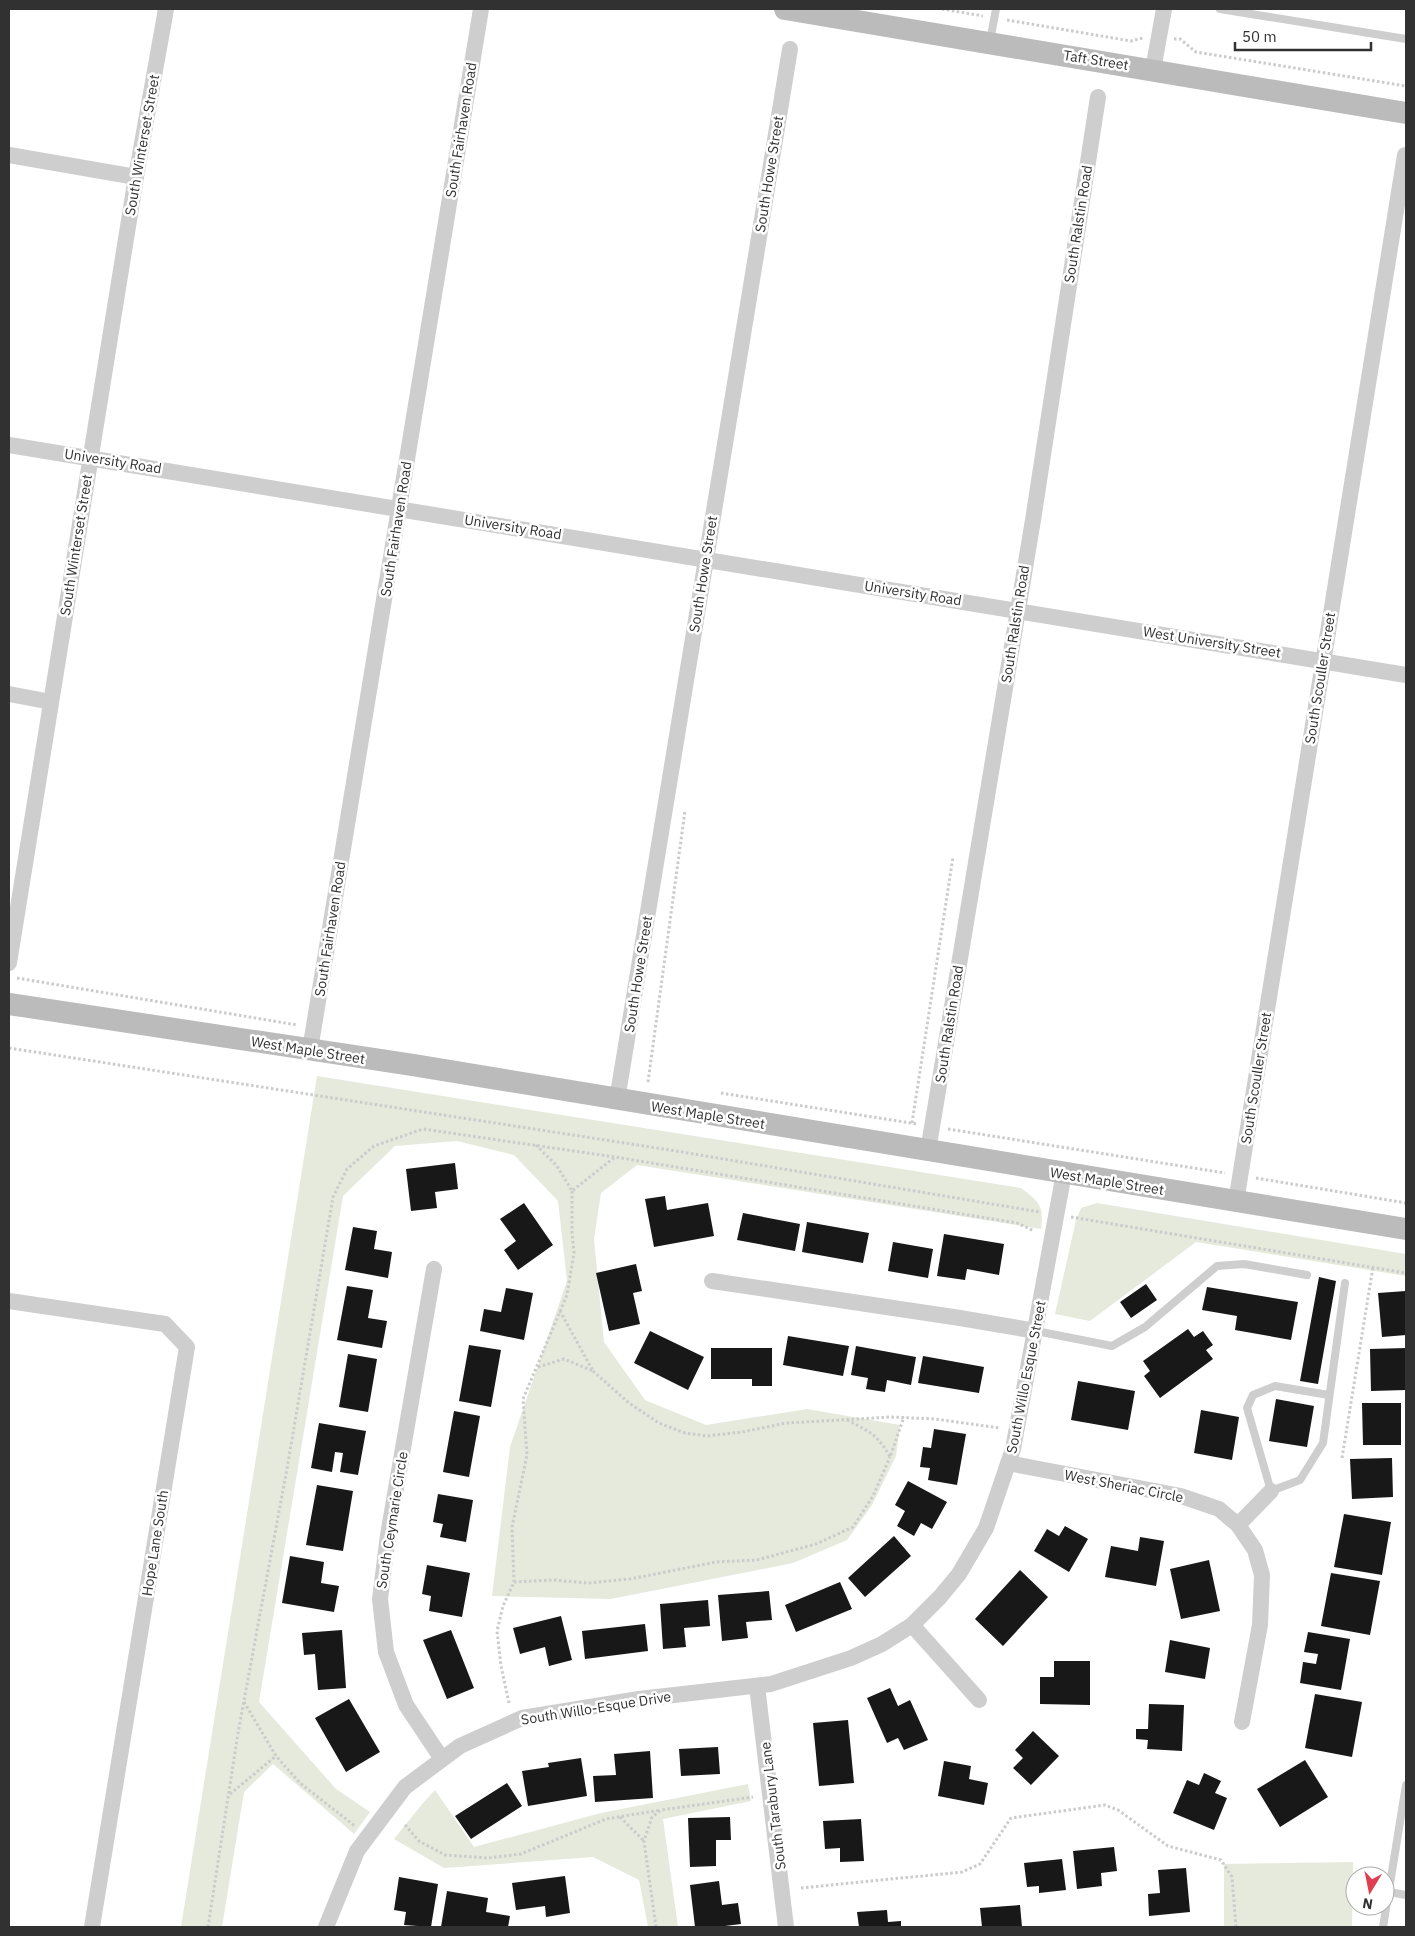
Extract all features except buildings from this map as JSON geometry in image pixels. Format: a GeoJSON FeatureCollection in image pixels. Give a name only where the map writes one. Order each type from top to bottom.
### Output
{"type":"FeatureCollection","features":[{"type":"Feature","properties":{"kind":"main road","name":"Taft Street"},"geometry":{"type":"LineString","coordinates":[[785,9],[1406,112]]}},
{"type":"Feature","properties":{"kind":"main road","name":"West Maple Street"},"geometry":{"type":"LineString","coordinates":[[9,1004],[310,1050],[1406,1229]]}},
{"type":"Feature","properties":{"kind":"street","name":"South Winterset Street"},"geometry":{"type":"LineString","coordinates":[[9,963],[136,177],[166,9]]}},
{"type":"Feature","properties":{"kind":"street","name":"South Fairhaven Road"},"geometry":{"type":"LineString","coordinates":[[310,1050],[481,9]]}},
{"type":"Feature","properties":{"kind":"street"},"geometry":{"type":"LineString","coordinates":[[1153,70],[1164,9]]}},
{"type":"Feature","properties":{"kind":"street","name":"South Howe Street"},"geometry":{"type":"LineString","coordinates":[[617,1100],[790,49]]}},
{"type":"Feature","properties":{"kind":"street","name":"South Ralstin Road"},"geometry":{"type":"LineString","coordinates":[[928,1151],[1017,610],[1098,97]]}},
{"type":"Feature","properties":{"kind":"street","name":"South Scouller Street"},"geometry":{"type":"LineString","coordinates":[[1236,1202],[1405,154]]}},
{"type":"Feature","properties":{"kind":"street"},"geometry":{"type":"LineString","coordinates":[[9,155],[136,177]]}},
{"type":"Feature","properties":{"kind":"street","name":"University Road"},"geometry":{"type":"LineString","coordinates":[[9,445],[1017,610]]}},
{"type":"Feature","properties":{"kind":"street","name":"West University Street"},"geometry":{"type":"LineString","coordinates":[[1017,610],[1406,674]]}},
{"type":"Feature","properties":{"kind":"street"},"geometry":{"type":"LineString","coordinates":[[9,694],[51,702]]}},
{"type":"Feature","properties":{"kind":"street","name":"South Willo Esque Street"},"geometry":{"type":"LineString","coordinates":[[757,1686],[771,1684],[851,1658],[882,1644],[912,1624],[940,1597],[959,1574],[986,1528],[1013,1449],[1064,1173]]}},
{"type":"Feature","properties":{"kind":"street","name":"South Ceymarie Circle"},"geometry":{"type":"LineString","coordinates":[[434,1269],[388,1536],[380,1599],[386,1652],[406,1706],[442,1759]]}},
{"type":"Feature","properties":{"kind":"street"},"geometry":{"type":"LineString","coordinates":[[712,1281],[1036,1331]]}},
{"type":"Feature","properties":{"kind":"street","name":"Hope Lane South"},"geometry":{"type":"LineString","coordinates":[[9,1301],[165,1324],[187,1347],[92,1927]]}},
{"type":"Feature","properties":{"kind":"street","name":"West Sheriac Circle"},"geometry":{"type":"LineString","coordinates":[[1008,1463],[1181,1496],[1219,1509],[1238,1525],[1255,1550],[1262,1575],[1260,1624],[1242,1722]]}},
{"type":"Feature","properties":{"kind":"street"},"geometry":{"type":"LineString","coordinates":[[1238,1525],[1271,1491]]}},
{"type":"Feature","properties":{"kind":"street"},"geometry":{"type":"LineString","coordinates":[[912,1624],[979,1700]]}},
{"type":"Feature","properties":{"kind":"street","name":"South Willo-Esque Drive"},"geometry":{"type":"LineString","coordinates":[[326,1927],[357,1850],[405,1787],[460,1746],[522,1718],[639,1699],[757,1686]]}},
{"type":"Feature","properties":{"kind":"street","name":"South Tarabury Lane"},"geometry":{"type":"LineString","coordinates":[[757,1686],[786,1927]]}},
{"type":"Feature","properties":{"kind":"lane"},"geometry":{"type":"LineString","coordinates":[[990,43],[996,9]]}},
{"type":"Feature","properties":{"kind":"lane"},"geometry":{"type":"LineString","coordinates":[[1220,9],[1406,39]]}},
{"type":"Feature","properties":{"kind":"lane"},"geometry":{"type":"LineString","coordinates":[[1036,1331],[1112,1346],[1145,1327],[1217,1266],[1244,1264],[1307,1275]]}},
{"type":"Feature","properties":{"kind":"lane"},"geometry":{"type":"LineString","coordinates":[[1329,1395],[1275,1386],[1253,1395],[1247,1408],[1271,1491],[1300,1480],[1323,1443],[1345,1283]]}},
{"type":"Feature","properties":{"kind":"lane"},"geometry":{"type":"LineString","coordinates":[[1392,1866],[1406,1784]]}},
{"type":"Feature","properties":{"kind":"path"},"geometry":{"type":"LineString","coordinates":[[621,1078],[648,1082],[685,811]]}},
{"type":"Feature","properties":{"kind":"path"},"geometry":{"type":"LineString","coordinates":[[912,1124],[954,857]]}},
{"type":"Feature","properties":{"kind":"path"},"geometry":{"type":"LineString","coordinates":[[9,977],[313,1027]]}},
{"type":"Feature","properties":{"kind":"path"},"geometry":{"type":"LineString","coordinates":[[9,1048],[670,1150],[1406,1272]]}},
{"type":"Feature","properties":{"kind":"path"},"geometry":{"type":"LineString","coordinates":[[717,1093],[1406,1203]]}},
{"type":"Feature","properties":{"kind":"path"},"geometry":{"type":"LineString","coordinates":[[208,1927],[244,1702],[290,1453],[333,1197],[347,1169],[374,1146],[423,1129],[615,1157],[1017,1223],[1034,1231]]}},
{"type":"Feature","properties":{"kind":"path"},"geometry":{"type":"LineString","coordinates":[[509,1703],[501,1666],[497,1631],[502,1606],[514,1582],[512,1527],[527,1455],[523,1399],[567,1295],[574,1253],[572,1191],[557,1166],[536,1145]]}},
{"type":"Feature","properties":{"kind":"path"},"geometry":{"type":"LineString","coordinates":[[572,1191],[615,1157]]}},
{"type":"Feature","properties":{"kind":"path"},"geometry":{"type":"LineString","coordinates":[[1342,1458],[1373,1267]]}},
{"type":"Feature","properties":{"kind":"path"},"geometry":{"type":"LineString","coordinates":[[560,1311],[593,1371]]}},
{"type":"Feature","properties":{"kind":"path"},"geometry":{"type":"LineString","coordinates":[[537,1368],[564,1359],[593,1371],[637,1408],[659,1423],[685,1433],[707,1436],[787,1424],[904,1417],[1002,1428]]}},
{"type":"Feature","properties":{"kind":"path"},"geometry":{"type":"LineString","coordinates":[[514,1582],[553,1580],[588,1583],[630,1579],[716,1562],[757,1560],[816,1544],[853,1527],[873,1496],[890,1457],[904,1417]]}},
{"type":"Feature","properties":{"kind":"path"},"geometry":{"type":"LineString","coordinates":[[846,1420],[872,1432],[882,1443],[890,1457]]}},
{"type":"Feature","properties":{"kind":"path"},"geometry":{"type":"LineString","coordinates":[[244,1702],[276,1756],[300,1784],[356,1826]]}},
{"type":"Feature","properties":{"kind":"path"},"geometry":{"type":"LineString","coordinates":[[229,1794],[276,1756]]}},
{"type":"Feature","properties":{"kind":"path"},"geometry":{"type":"LineString","coordinates":[[405,1825],[419,1841],[445,1855],[488,1858],[521,1854],[606,1819],[757,1796]]}},
{"type":"Feature","properties":{"kind":"path"},"geometry":{"type":"LineString","coordinates":[[800,1888],[962,1872],[980,1864],[1011,1818],[1105,1805],[1118,1810],[1168,1846],[1221,1860],[1232,1877],[1236,1927]]}},
{"type":"Feature","properties":{"kind":"path"},"geometry":{"type":"LineString","coordinates":[[656,1927],[644,1841],[652,1817],[661,1810]]}},
{"type":"Feature","properties":{"kind":"path"},"geometry":{"type":"LineString","coordinates":[[619,1817],[644,1841]]}},
{"type":"Feature","properties":{"kind":"shaded area"},"geometry":{"type":"Polygon","coordinates":[[[317,1076],[1021,1188],[1036,1201],[1041,1209],[1041,1229],[637,1165],[601,1193],[594,1239],[604,1342],[645,1400],[706,1425],[807,1409],[900,1425],[896,1456],[872,1505],[847,1540],[793,1563],[611,1599],[492,1596],[510,1447],[567,1281],[558,1201],[514,1155],[457,1141],[395,1146],[343,1196],[259,1702],[336,1789],[370,1812],[354,1834],[273,1764],[244,1792],[222,1927],[181,1927],[317,1076]]]}},
{"type":"Feature","properties":{"kind":"shaded area"},"geometry":{"type":"Polygon","coordinates":[[[1097,1203],[1406,1254],[1406,1276],[1196,1242],[1090,1321],[1055,1314],[1076,1220],[1081,1208],[1097,1203]]]}},
{"type":"Feature","properties":{"kind":"shaded area"},"geometry":{"type":"Polygon","coordinates":[[[748,1784],[751,1801],[663,1819],[678,1927],[648,1927],[639,1880],[593,1857],[444,1868],[394,1839],[435,1790],[474,1847],[601,1813],[748,1784]]]}},
{"type":"Feature","properties":{"kind":"shaded area"},"geometry":{"type":"Polygon","coordinates":[[[1353,1862],[1353,1866],[1345,1866],[1345,1916],[1352,1916],[1352,1927],[1224,1927],[1224,1864],[1353,1862]]]}}]}
